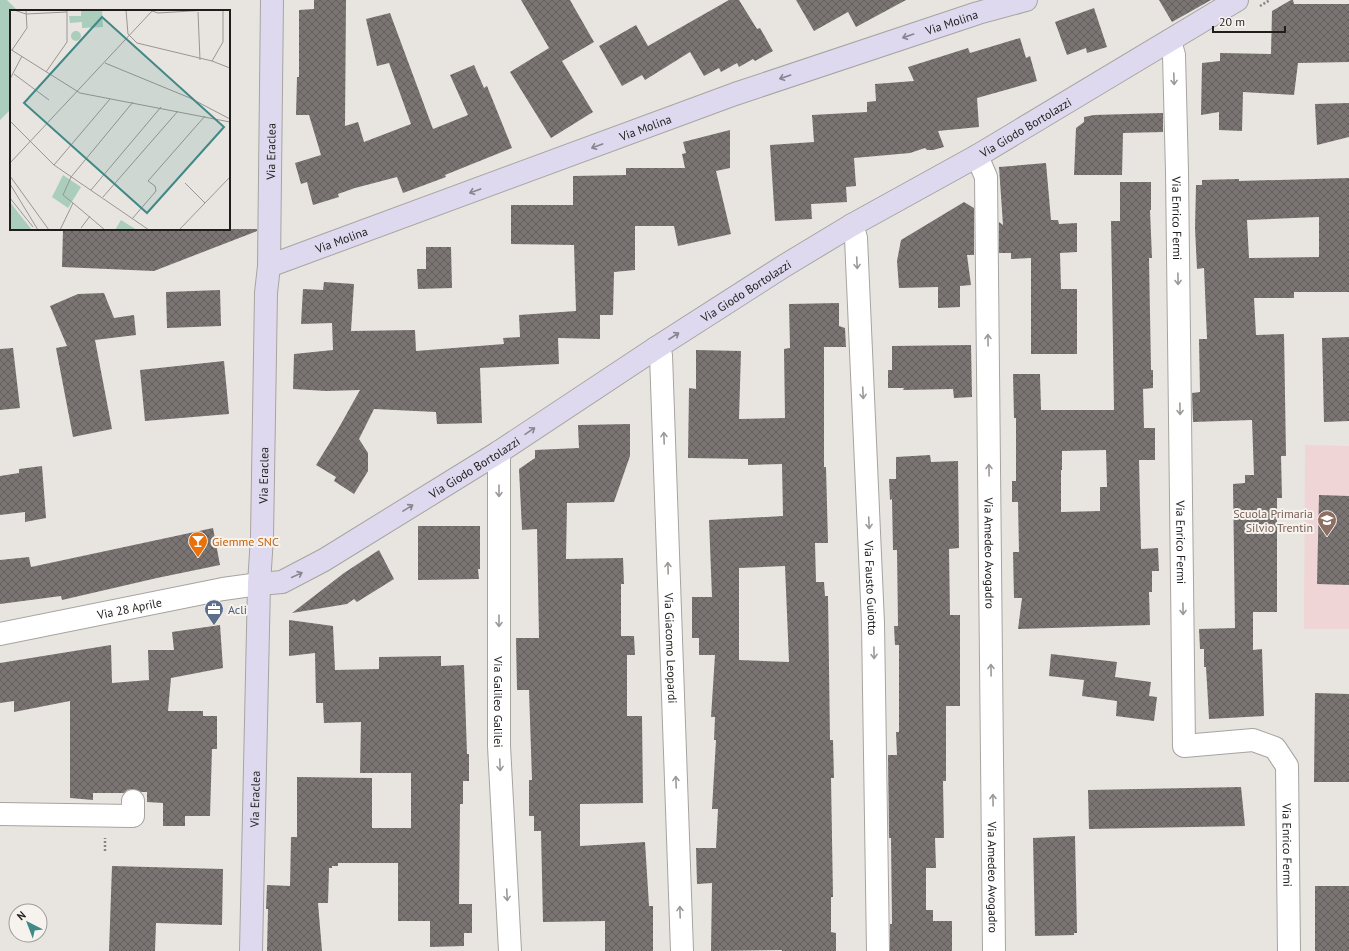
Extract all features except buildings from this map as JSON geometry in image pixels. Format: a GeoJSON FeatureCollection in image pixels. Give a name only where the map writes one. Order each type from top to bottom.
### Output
{"type":"FeatureCollection","features":[{"type":"Feature","properties":{"kind":"street","name":"Via Eraclea"},"geometry":{"type":"LineString","coordinates":[[251,951],[259,584],[262,529],[266,293],[269,266],[272,0]]}},
{"type":"Feature","properties":{"kind":"street","name":"Via Molina"},"geometry":{"type":"LineString","coordinates":[[269,266],[735,94],[978,13],[1026,0]]}},
{"type":"Feature","properties":{"kind":"street","name":"Via Giodo Bortolazzi"},"geometry":{"type":"LineString","coordinates":[[259,584],[282,582],[303,572],[499,452],[656,348],[784,266],[852,225],[977,156],[1237,0]]}},
{"type":"Feature","properties":{"kind":"street","name":"Via Enrico Fermi"},"geometry":{"type":"LineString","coordinates":[[1170,41],[1174,55],[1177,172],[1184,746],[1253,740],[1275,748],[1287,766],[1289,951]]}},
{"type":"Feature","properties":{"kind":"street","name":"Via Amedeo Avogadro"},"geometry":{"type":"LineString","coordinates":[[977,156],[986,177],[994,951]]}},
{"type":"Feature","properties":{"kind":"street","name":"Via Fausto Guiotto"},"geometry":{"type":"LineString","coordinates":[[852,225],[856,238],[873,624],[878,951]]}},
{"type":"Feature","properties":{"kind":"street","name":"Via Giacomo Leopardi"},"geometry":{"type":"LineString","coordinates":[[656,348],[661,355],[682,951]]}},
{"type":"Feature","properties":{"kind":"street","name":"Via Galileo Galilei"},"geometry":{"type":"LineString","coordinates":[[499,452],[499,746],[510,951]]}},
{"type":"Feature","properties":{"kind":"street","name":"Via 28 Aprile"},"geometry":{"type":"LineString","coordinates":[[0,634],[223,589],[259,584]]}},
{"type":"Feature","properties":{"kind":"street"},"geometry":{"type":"LineString","coordinates":[[0,814],[133,816],[133,800]]}},
{"type":"Feature","properties":{"kind":"shaded area","name":"Scuola Primaria Silvio Trentin"},"geometry":{"type":"Polygon","coordinates":[[[1305,445],[1349,446],[1349,629],[1304,629],[1305,445]]]}},
{"type":"Feature","properties":{"kind":"green space"},"geometry":{"type":"Polygon","coordinates":[[[0,0],[7,0],[17,10],[10,10],[10,110],[0,120],[0,0]]]}},
{"type":"Feature","properties":{"kind":"place","name":"Scuola Primaria Silvio Trentin"},"geometry":{"type":"Point","coordinates":[1327,537]}},
{"type":"Feature","properties":{"kind":"place","name":"Giemme SNC"},"geometry":{"type":"Point","coordinates":[198,558]}},
{"type":"Feature","properties":{"kind":"place","name":"Acli"},"geometry":{"type":"Point","coordinates":[214,626]}}]}
